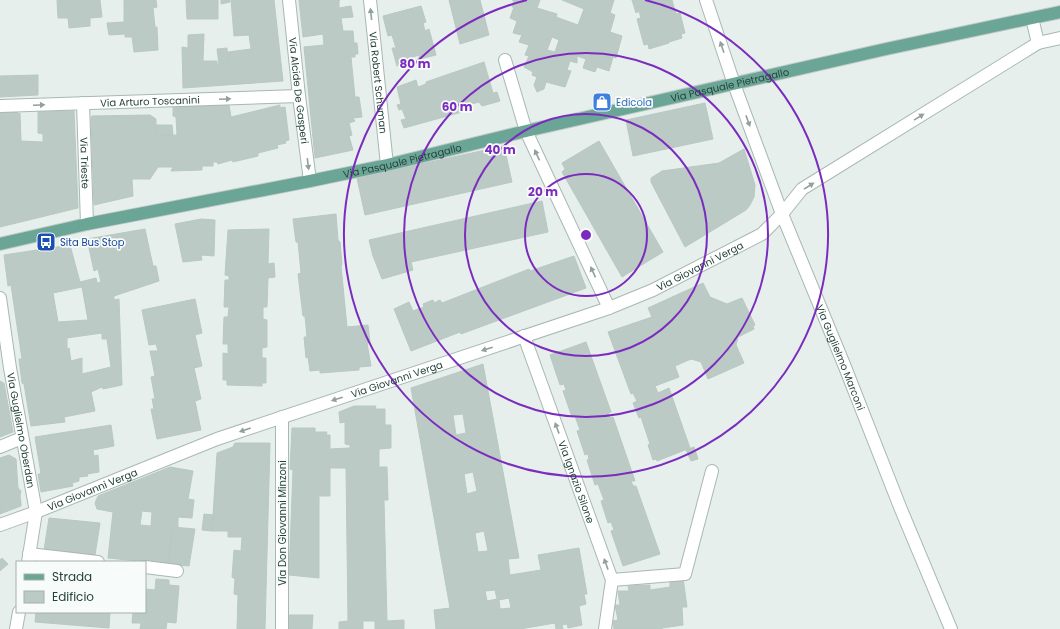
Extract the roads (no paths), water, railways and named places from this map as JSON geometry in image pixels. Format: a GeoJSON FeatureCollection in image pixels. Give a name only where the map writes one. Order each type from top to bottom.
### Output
{"type":"FeatureCollection","features":[{"type":"Feature","properties":{"kind":"main road","name":"Via Pasquale Pietragallo"},"geometry":{"type":"LineString","coordinates":[[0,244],[87,224],[387,165],[886,49],[1060,12]]}},
{"type":"Feature","properties":{"kind":"street","name":"Via Alcide De Gasperi"},"geometry":{"type":"LineString","coordinates":[[289,0],[310,181]]}},
{"type":"Feature","properties":{"kind":"street","name":"Via Robert Schuman"},"geometry":{"type":"LineString","coordinates":[[370,0],[387,165]]}},
{"type":"Feature","properties":{"kind":"street","name":"Via Guglielmo Marconi"},"geometry":{"type":"LineString","coordinates":[[706,0],[734,84],[782,214],[950,629]]}},
{"type":"Feature","properties":{"kind":"street"},"geometry":{"type":"LineString","coordinates":[[1032,18],[1038,43]]}},
{"type":"Feature","properties":{"kind":"street","name":"Via Giovanni Verga"},"geometry":{"type":"LineString","coordinates":[[0,525],[217,439],[609,308],[653,290],[762,234],[782,214],[802,189],[1038,43],[1060,38]]}},
{"type":"Feature","properties":{"kind":"street"},"geometry":{"type":"LineString","coordinates":[[505,60],[526,132],[609,308]]}},
{"type":"Feature","properties":{"kind":"street","name":"Via Arturo Toscanini"},"geometry":{"type":"LineString","coordinates":[[0,106],[299,96]]}},
{"type":"Feature","properties":{"kind":"street","name":"Via Trieste"},"geometry":{"type":"LineString","coordinates":[[83,103],[87,224]]}},
{"type":"Feature","properties":{"kind":"street","name":"Via Guglielmo Oberdan"},"geometry":{"type":"LineString","coordinates":[[0,298],[5,369],[22,438],[36,512],[28,558]]}},
{"type":"Feature","properties":{"kind":"street","name":"Via Ignazio Silone"},"geometry":{"type":"LineString","coordinates":[[524,336],[612,580],[605,629]]}},
{"type":"Feature","properties":{"kind":"street","name":"Via Don Giovanni Minzoni"},"geometry":{"type":"LineString","coordinates":[[282,417],[282,629]]}},
{"type":"Feature","properties":{"kind":"street"},"geometry":{"type":"LineString","coordinates":[[0,447],[22,438]]}},
{"type":"Feature","properties":{"kind":"street"},"geometry":{"type":"LineString","coordinates":[[612,580],[685,574],[712,471]]}},
{"type":"Feature","properties":{"kind":"street"},"geometry":{"type":"LineString","coordinates":[[28,558],[80,561]]}},
{"type":"Feature","properties":{"kind":"street"},"geometry":{"type":"LineString","coordinates":[[146,568],[177,571]]}},
{"type":"Feature","properties":{"kind":"street"},"geometry":{"type":"LineString","coordinates":[[16,629],[19,613]]}},
{"type":"Feature","properties":{"kind":"place","name":"Edicola"},"geometry":{"type":"Point","coordinates":[602,102]}},
{"type":"Feature","properties":{"kind":"place","name":"Sita Bus Stop"},"geometry":{"type":"Point","coordinates":[46,242]}}]}
